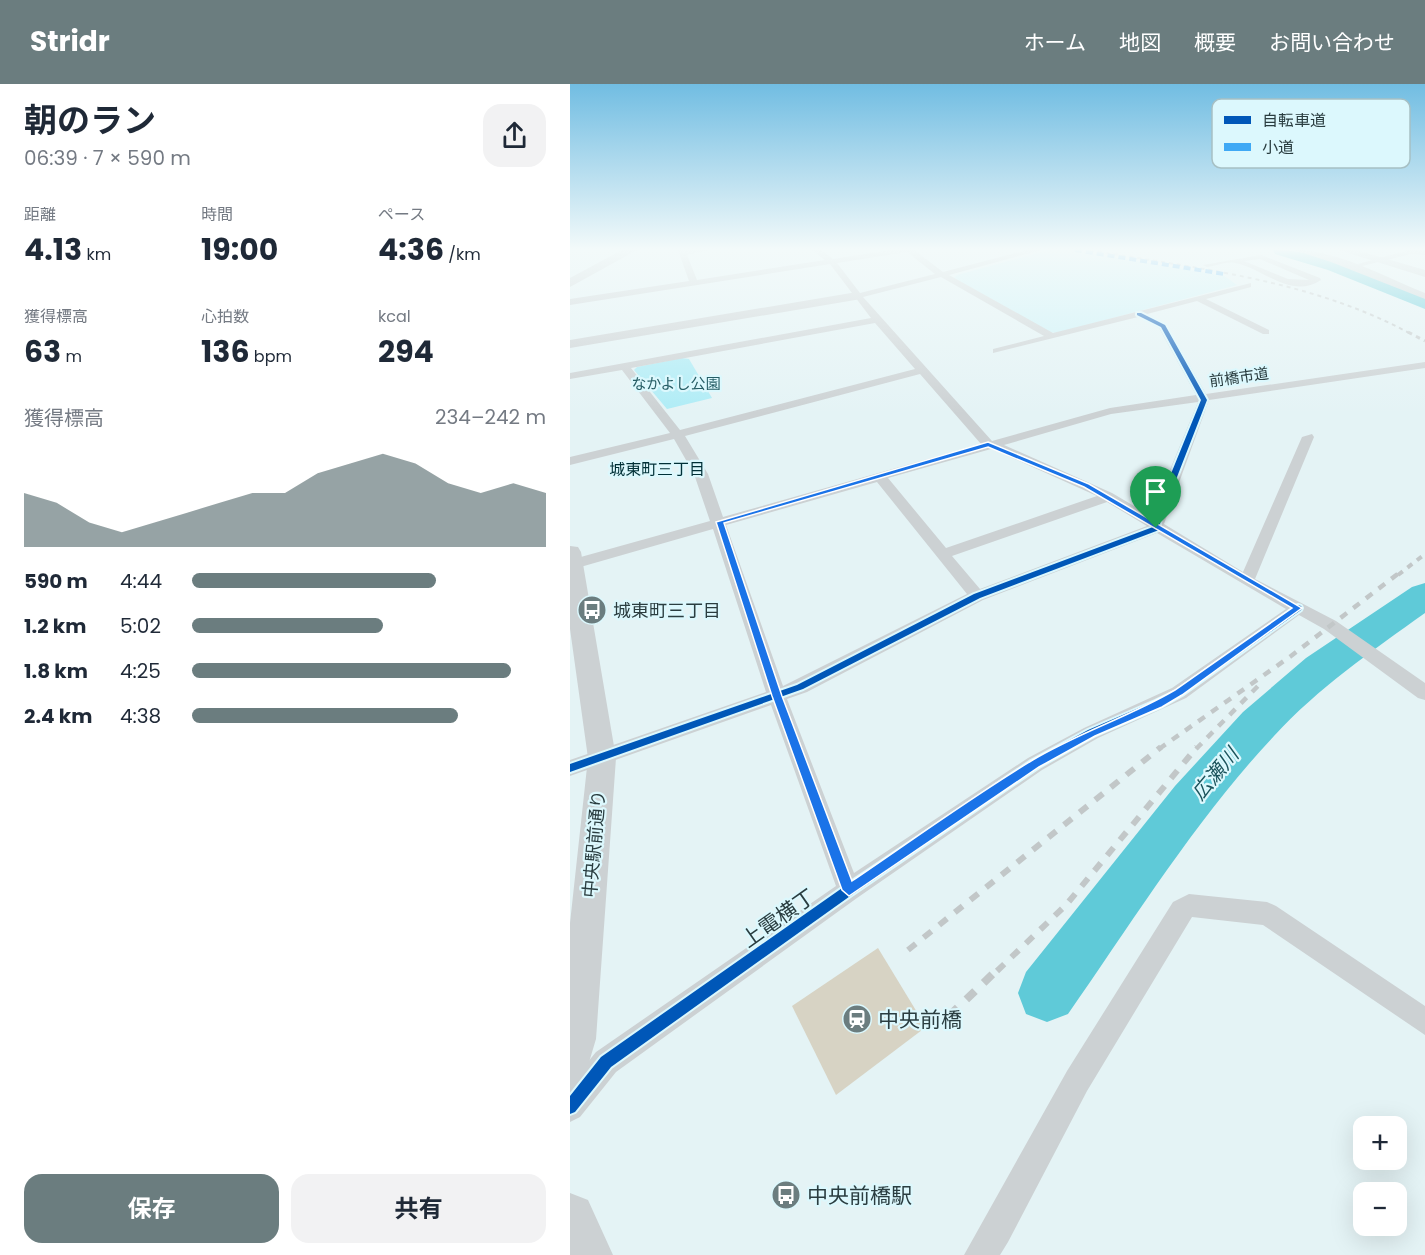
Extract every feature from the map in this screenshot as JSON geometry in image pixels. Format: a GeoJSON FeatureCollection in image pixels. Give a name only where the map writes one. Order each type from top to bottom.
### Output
{"type":"FeatureCollection","features":[{"type":"Feature","properties":{"kind":"main road"},"geometry":{"type":"LineString","coordinates":[[570,1218],[587,1255]]}},
{"type":"Feature","properties":{"kind":"street"},"geometry":{"type":"LineString","coordinates":[[570,344],[805,305]]}},
{"type":"Feature","properties":{"kind":"street"},"geometry":{"type":"LineString","coordinates":[[864,305],[988,444],[1002,448],[1107,496],[1156,528],[1245,580],[1340,632],[1425,693]]}},
{"type":"Feature","properties":{"kind":"street"},"geometry":{"type":"LineString","coordinates":[[995,305],[1051,336]]}},
{"type":"Feature","properties":{"kind":"street"},"geometry":{"type":"LineString","coordinates":[[997,351],[1173,305]]}},
{"type":"Feature","properties":{"kind":"street"},"geometry":{"type":"LineString","coordinates":[[1211,305],[1266,332]]}},
{"type":"Feature","properties":{"kind":"street"},"geometry":{"type":"LineString","coordinates":[[1139,314],[1163,326],[1203,397],[1157,518],[1156,528]]}},
{"type":"Feature","properties":{"kind":"street"},"geometry":{"type":"LineString","coordinates":[[570,376],[877,321]]}},
{"type":"Feature","properties":{"kind":"street","name":"前橋市道"},"geometry":{"type":"LineString","coordinates":[[571,561],[719,522],[1110,411],[1425,365]]}},
{"type":"Feature","properties":{"kind":"street"},"geometry":{"type":"LineString","coordinates":[[624,366],[678,435],[701,474],[777,696],[849,890]]}},
{"type":"Feature","properties":{"kind":"street"},"geometry":{"type":"LineString","coordinates":[[570,460],[678,435],[922,370]]}},
{"type":"Feature","properties":{"kind":"street"},"geometry":{"type":"LineString","coordinates":[[1245,580],[1250,577],[1308,437]]}},
{"type":"Feature","properties":{"kind":"street"},"geometry":{"type":"LineString","coordinates":[[879,476],[976,596]]}},
{"type":"Feature","properties":{"kind":"street"},"geometry":{"type":"LineString","coordinates":[[942,554],[1095,503],[1107,496]]}},
{"type":"Feature","properties":{"kind":"street"},"geometry":{"type":"LineString","coordinates":[[570,768],[777,696],[976,596],[1156,528]]}},
{"type":"Feature","properties":{"kind":"street","name":"中央駅前通り"},"geometry":{"type":"LineString","coordinates":[[570,1065],[577,1039],[602,758],[571,561]]}},
{"type":"Feature","properties":{"kind":"street","name":"上電横丁"},"geometry":{"type":"LineString","coordinates":[[570,1107],[606,1062],[849,890],[1035,764],[1091,733],[1179,693],[1298,608]]}},
{"type":"Feature","properties":{"kind":"street"},"geometry":{"type":"LineString","coordinates":[[980,1255],[997,1231],[1077,1081],[1182,910],[1189,905],[1267,914],[1425,1022]]}},
{"type":"Feature","properties":{"kind":"shaded area"},"geometry":{"type":"Polygon","coordinates":[[[1001,305],[1163,305],[1056,333],[1050,332],[1001,305]]]}},
{"type":"Feature","properties":{"kind":"green space","name":"なかよし公園"},"geometry":{"type":"Polygon","coordinates":[[[682,358],[689,359],[712,398],[667,409],[634,370],[637,367],[682,358]]]}},
{"type":"Feature","properties":{"kind":"building","name":"中央前橋"},"geometry":{"type":"Polygon","coordinates":[[[878,948],[926,1027],[836,1095],[792,1006],[878,948]]]}},
{"type":"Feature","properties":{"kind":"waterway","name":"広瀬川"},"geometry":{"type":"LineString","coordinates":[[1047,993],[1192,800],[1258,724],[1320,668],[1425,595]]}},
{"type":"Feature","properties":{"kind":"railway"},"geometry":{"type":"LineString","coordinates":[[1343,305],[1411,334]]}},
{"type":"Feature","properties":{"kind":"railway"},"geometry":{"type":"LineString","coordinates":[[1408,332],[1425,341]]}},
{"type":"Feature","properties":{"kind":"railway"},"geometry":{"type":"LineString","coordinates":[[1398,575],[1425,554]]}},
{"type":"Feature","properties":{"kind":"railway"},"geometry":{"type":"LineString","coordinates":[[1159,749],[1291,656],[1399,573]]}},
{"type":"Feature","properties":{"kind":"railway"},"geometry":{"type":"LineString","coordinates":[[1196,749],[1260,684]]}},
{"type":"Feature","properties":{"kind":"railway"},"geometry":{"type":"LineString","coordinates":[[908,950],[1161,747]]}},
{"type":"Feature","properties":{"kind":"railway"},"geometry":{"type":"LineString","coordinates":[[997,971],[1066,905],[1197,747]]}},
{"type":"Feature","properties":{"kind":"railway"},"geometry":{"type":"LineString","coordinates":[[949,1016],[998,969]]}},
{"type":"Feature","properties":{"kind":"cycle path"},"geometry":{"type":"LineString","coordinates":[[570,768],[800,687],[977,596],[1156,528],[1157,518],[1204,400],[1163,326],[1139,314]]}},
{"type":"Feature","properties":{"kind":"cycle path"},"geometry":{"type":"LineString","coordinates":[[570,1107],[606,1062],[849,890],[1035,764],[1091,733],[1179,693],[1298,608]]}},
{"type":"Feature","properties":{"kind":"place","name":"城東町三丁目"},"geometry":{"type":"Point","coordinates":[592,610]}},
{"type":"Feature","properties":{"kind":"place","name":"中央前橋"},"geometry":{"type":"Point","coordinates":[857,1019]}},
{"type":"Feature","properties":{"kind":"place","name":"中央前橋駅"},"geometry":{"type":"Point","coordinates":[786,1195]}},
{"type":"Feature","properties":{"kind":"district","name":"城東町三丁目"},"geometry":{"type":"Point","coordinates":[657,469]}},
{"type":"Feature","properties":{"kind":"route"},"geometry":{"type":"LineString","coordinates":[[988,444],[1002,448],[1107,496],[1114,503],[1156,528],[1298,608],[1179,693],[1091,733],[1035,764],[849,890],[840,873],[777,696],[719,522],[988,444]]}}]}
